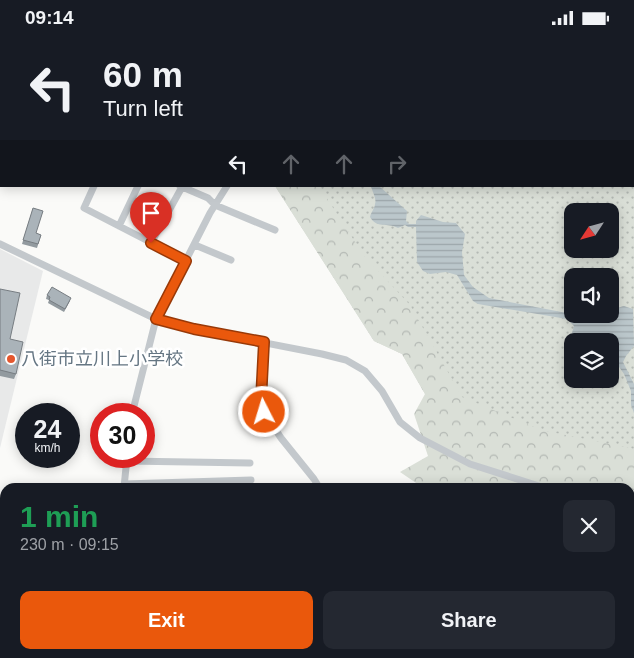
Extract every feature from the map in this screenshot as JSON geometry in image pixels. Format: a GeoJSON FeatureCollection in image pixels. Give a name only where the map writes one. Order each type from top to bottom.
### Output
{"type":"FeatureCollection","features":[{"type":"Feature","properties":{"kind":"street"},"geometry":{"type":"LineString","coordinates":[[94,187],[84,208],[186,261]]}},
{"type":"Feature","properties":{"kind":"street"},"geometry":{"type":"LineString","coordinates":[[119,226],[138,187]]}},
{"type":"Feature","properties":{"kind":"street"},"geometry":{"type":"LineString","coordinates":[[151,243],[181,187],[208,198],[215,205],[275,230]]}},
{"type":"Feature","properties":{"kind":"street"},"geometry":{"type":"LineString","coordinates":[[135,403],[156,319],[215,205],[226,187]]}},
{"type":"Feature","properties":{"kind":"street"},"geometry":{"type":"LineString","coordinates":[[0,244],[156,319],[194,329],[322,353],[346,360],[365,371],[382,391],[400,422],[420,438],[470,464],[529,483]]}},
{"type":"Feature","properties":{"kind":"street"},"geometry":{"type":"LineString","coordinates":[[195,245],[231,259]]}},
{"type":"Feature","properties":{"kind":"street"},"geometry":{"type":"LineString","coordinates":[[264,342],[261,400],[264,412],[281,438],[316,483]]}},
{"type":"Feature","properties":{"kind":"street"},"geometry":{"type":"LineString","coordinates":[[155,460],[250,463]]}},
{"type":"Feature","properties":{"kind":"street"},"geometry":{"type":"LineString","coordinates":[[124,483],[126,468]]}},
{"type":"Feature","properties":{"kind":"street"},"geometry":{"type":"LineString","coordinates":[[188,483],[251,480]]}},
{"type":"Feature","properties":{"kind":"shaded area"},"geometry":{"type":"Polygon","coordinates":[[[371,187],[380,187],[407,211],[406,221],[409,224],[416,224],[421,215],[443,222],[456,223],[465,234],[462,252],[464,275],[473,287],[489,298],[564,312],[564,318],[478,304],[473,301],[457,275],[446,272],[430,274],[423,271],[417,262],[416,227],[405,225],[398,228],[376,223],[370,217],[375,202],[371,187]]]}},
{"type":"Feature","properties":{"kind":"shaded area","name":"八街市立川上小学校"},"geometry":{"type":"Polygon","coordinates":[[[0,249],[43,271],[0,448],[0,249]]]}},
{"type":"Feature","properties":{"kind":"shaded area"},"geometry":{"type":"Polygon","coordinates":[[[624,306],[633,309],[634,346],[623,362],[634,384],[634,413],[631,405],[631,391],[619,367],[619,333],[572,333],[574,326],[571,323],[619,323],[619,307],[624,306]]]}},
{"type":"Feature","properties":{"kind":"green space"},"geometry":{"type":"Polygon","coordinates":[[[276,187],[634,187],[634,449],[514,442],[425,394],[402,354],[374,341],[276,187]]]}},
{"type":"Feature","properties":{"kind":"green space"},"geometry":{"type":"Polygon","coordinates":[[[276,187],[320,187],[364,256],[410,305],[462,397],[541,430],[634,449],[634,483],[416,483],[400,472],[428,456],[414,414],[425,394],[402,354],[374,341],[276,187]]]}},
{"type":"Feature","properties":{"kind":"building"},"geometry":{"type":"Polygon","coordinates":[[[33,208],[43,211],[36,233],[41,235],[38,244],[23,240],[33,208]]]}},
{"type":"Feature","properties":{"kind":"building"},"geometry":{"type":"Polygon","coordinates":[[[52,287],[71,298],[65,309],[49,300],[50,297],[47,295],[52,287]]]}},
{"type":"Feature","properties":{"kind":"building"},"geometry":{"type":"Polygon","coordinates":[[[0,289],[20,293],[10,339],[23,342],[16,374],[0,370],[0,289]]]}},
{"type":"Feature","properties":{"kind":"place","name":"八街市立川上小学校"},"geometry":{"type":"Point","coordinates":[11,359]}},
{"type":"Feature","properties":{"kind":"route"},"geometry":{"type":"LineString","coordinates":[[151,243],[186,261],[156,319],[194,329],[264,342],[261,400],[264,412]]}}]}
